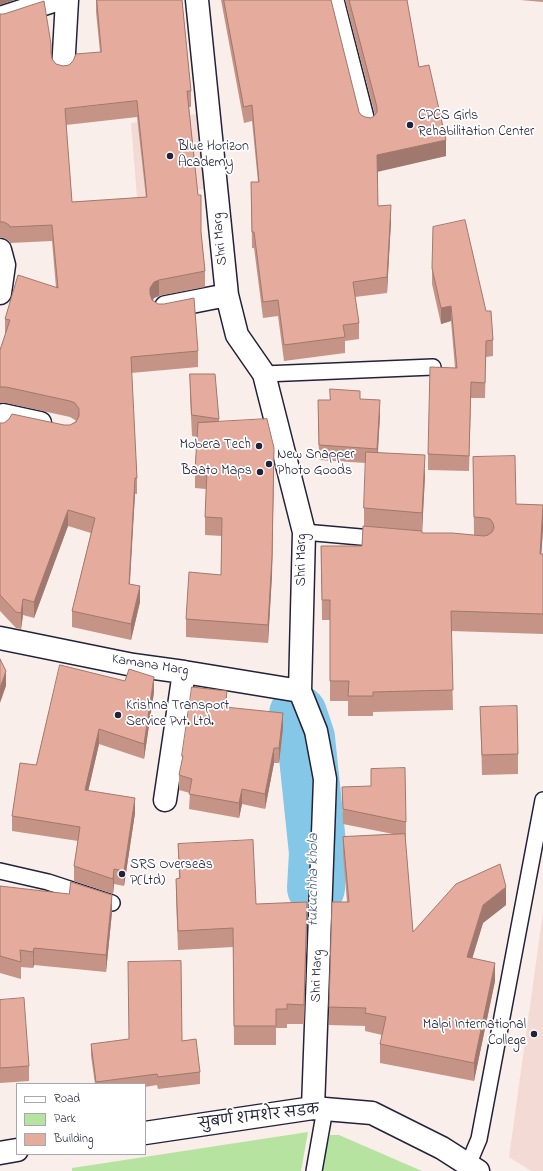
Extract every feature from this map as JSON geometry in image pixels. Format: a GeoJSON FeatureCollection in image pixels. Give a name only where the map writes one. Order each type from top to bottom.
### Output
{"type":"FeatureCollection","features":[{"type":"Feature","properties":{"kind":"street"},"geometry":{"type":"LineString","coordinates":[[0,18],[56,0]]}},
{"type":"Feature","properties":{"kind":"street"},"geometry":{"type":"LineString","coordinates":[[63,70],[67,0]]}},
{"type":"Feature","properties":{"kind":"street","name":"Shri Marg"},"geometry":{"type":"LineString","coordinates":[[197,0],[227,295],[237,335],[264,374],[304,532],[300,692],[316,730],[325,779],[319,1108]]}},
{"type":"Feature","properties":{"kind":"street"},"geometry":{"type":"LineString","coordinates":[[0,250],[4,265],[0,292]]}},
{"type":"Feature","properties":{"kind":"street"},"geometry":{"type":"LineString","coordinates":[[162,308],[227,295]]}},
{"type":"Feature","properties":{"kind":"street"},"geometry":{"type":"LineString","coordinates":[[0,427],[3,415],[60,427]]}},
{"type":"Feature","properties":{"kind":"street","name":"Kamana Marg"},"geometry":{"type":"LineString","coordinates":[[0,638],[133,665],[184,672],[300,692]]}},
{"type":"Feature","properties":{"kind":"street"},"geometry":{"type":"LineString","coordinates":[[165,800],[184,672]]}},
{"type":"Feature","properties":{"kind":"street","name":"सुबर्ण शमशेर सडक"},"geometry":{"type":"LineString","coordinates":[[146,1133],[319,1108],[372,1113],[442,1148],[473,1168]]}},
{"type":"Feature","properties":{"kind":"street"},"geometry":{"type":"LineString","coordinates":[[0,1153],[16,1150]]}},
{"type":"Feature","properties":{"kind":"lane"},"geometry":{"type":"LineString","coordinates":[[336,0],[368,124]]}},
{"type":"Feature","properties":{"kind":"lane"},"geometry":{"type":"LineString","coordinates":[[264,374],[433,367]]}},
{"type":"Feature","properties":{"kind":"lane"},"geometry":{"type":"LineString","coordinates":[[304,532],[398,540]]}},
{"type":"Feature","properties":{"kind":"lane"},"geometry":{"type":"LineString","coordinates":[[473,1168],[539,844],[543,800]]}},
{"type":"Feature","properties":{"kind":"lane"},"geometry":{"type":"LineString","coordinates":[[0,871],[48,882],[112,903]]}},
{"type":"Feature","properties":{"kind":"lane"},"geometry":{"type":"LineString","coordinates":[[314,1171],[319,1108]]}},
{"type":"Feature","properties":{"kind":"shaded area","name":"Blue Horizon Academy"},"geometry":{"type":"Polygon","coordinates":[[[202,113],[212,188],[137,198],[131,123],[202,113]]]}},
{"type":"Feature","properties":{"kind":"shaded area","name":"Malpi International College"},"geometry":{"type":"Polygon","coordinates":[[[543,912],[543,1171],[531,1171],[509,1157],[543,912]]]}},
{"type":"Feature","properties":{"kind":"green space"},"geometry":{"type":"Polygon","coordinates":[[[308,1132],[301,1171],[72,1171],[72,1168],[308,1132]]]}},
{"type":"Feature","properties":{"kind":"green space"},"geometry":{"type":"Polygon","coordinates":[[[330,1135],[339,1135],[422,1171],[321,1171],[330,1135]]]}},
{"type":"Feature","properties":{"kind":"building"},"geometry":{"type":"Polygon","coordinates":[[[97,0],[182,0],[191,91],[187,91],[198,195],[201,195],[201,232],[205,271],[159,280],[154,282],[150,288],[152,300],[158,304],[194,298],[198,351],[131,357],[137,478],[135,478],[129,584],[140,586],[131,624],[72,611],[95,518],[68,510],[34,602],[23,599],[21,613],[16,612],[0,595],[0,423],[4,423],[12,414],[70,425],[76,422],[79,416],[79,409],[75,403],[70,401],[0,387],[0,350],[10,320],[5,319],[18,275],[58,288],[52,225],[10,227],[4,222],[0,222],[0,14],[44,1],[52,59],[56,64],[63,66],[69,65],[73,61],[76,54],[101,52],[97,0]],[[137,101],[65,109],[72,202],[147,197],[137,101]]]}},
{"type":"Feature","properties":{"kind":"building"},"geometry":{"type":"Polygon","coordinates":[[[224,0],[331,0],[359,112],[365,117],[371,118],[377,112],[377,107],[349,0],[407,0],[419,67],[429,65],[446,140],[377,155],[378,206],[391,205],[387,277],[353,282],[359,323],[343,325],[345,337],[284,345],[278,300],[263,302],[254,232],[252,232],[251,182],[259,182],[252,105],[244,107],[224,0]]]}},
{"type":"Feature","properties":{"kind":"building"},"geometry":{"type":"Polygon","coordinates":[[[465,220],[486,311],[491,311],[493,340],[486,341],[485,383],[471,382],[469,456],[428,454],[430,367],[457,368],[451,306],[441,308],[432,268],[433,227],[465,220]]]}},
{"type":"Feature","properties":{"kind":"building"},"geometry":{"type":"Polygon","coordinates":[[[190,374],[215,374],[219,419],[192,415],[190,374]]]}},
{"type":"Feature","properties":{"kind":"building"},"geometry":{"type":"Polygon","coordinates":[[[330,389],[360,391],[360,399],[380,400],[377,449],[319,445],[318,400],[330,400],[330,389]]]}},
{"type":"Feature","properties":{"kind":"building"},"geometry":{"type":"Polygon","coordinates":[[[267,419],[274,448],[272,557],[268,625],[186,619],[189,572],[221,575],[222,518],[205,517],[207,471],[195,470],[198,423],[267,419]]]}},
{"type":"Feature","properties":{"kind":"building"},"geometry":{"type":"Polygon","coordinates":[[[366,452],[425,455],[422,513],[364,508],[366,452]]]}},
{"type":"Feature","properties":{"kind":"building"},"geometry":{"type":"Polygon","coordinates":[[[515,456],[516,504],[543,505],[540,554],[543,554],[543,614],[451,611],[453,690],[373,692],[373,696],[348,696],[349,681],[330,681],[330,600],[322,600],[321,546],[362,546],[363,526],[422,531],[422,533],[488,535],[494,528],[490,519],[474,517],[473,457],[515,456]]]}},
{"type":"Feature","properties":{"kind":"building"},"geometry":{"type":"Polygon","coordinates":[[[0,659],[6,671],[0,688],[0,659]]]}},
{"type":"Feature","properties":{"kind":"building"},"geometry":{"type":"Polygon","coordinates":[[[60,665],[125,681],[129,669],[154,677],[144,744],[99,729],[85,790],[135,798],[124,871],[114,869],[113,879],[74,866],[80,827],[12,816],[20,763],[36,765],[60,665]]]}},
{"type":"Feature","properties":{"kind":"building"},"geometry":{"type":"Polygon","coordinates":[[[192,687],[227,691],[225,707],[283,713],[279,748],[274,748],[265,794],[242,789],[239,803],[189,794],[192,779],[179,775],[192,687]]]}},
{"type":"Feature","properties":{"kind":"building"},"geometry":{"type":"Polygon","coordinates":[[[517,706],[518,754],[482,755],[480,707],[517,706]]]}},
{"type":"Feature","properties":{"kind":"building"},"geometry":{"type":"Polygon","coordinates":[[[405,768],[406,822],[343,809],[342,787],[371,786],[371,769],[405,768]]]}},
{"type":"Feature","properties":{"kind":"building"},"geometry":{"type":"Polygon","coordinates":[[[405,834],[413,932],[456,884],[500,864],[506,887],[483,905],[467,957],[495,963],[474,1063],[380,1044],[386,1017],[365,1013],[366,1008],[329,1007],[332,902],[349,902],[343,837],[405,834]]]}},
{"type":"Feature","properties":{"kind":"building"},"geometry":{"type":"Polygon","coordinates":[[[253,840],[256,904],[307,902],[304,1005],[287,1004],[287,1009],[276,1009],[276,1026],[234,1026],[233,928],[178,931],[176,879],[180,878],[178,844],[253,840]]]}},
{"type":"Feature","properties":{"kind":"building"},"geometry":{"type":"Polygon","coordinates":[[[71,882],[112,895],[106,955],[34,948],[33,952],[20,950],[21,962],[0,956],[0,886],[69,894],[71,882]]]}},
{"type":"Feature","properties":{"kind":"building"},"geometry":{"type":"Polygon","coordinates":[[[181,961],[182,1041],[196,1039],[200,1072],[158,1077],[157,1074],[96,1082],[91,1044],[129,1039],[128,962],[181,961]]]}},
{"type":"Feature","properties":{"kind":"building"},"geometry":{"type":"Polygon","coordinates":[[[24,998],[29,1066],[0,1068],[0,1000],[24,998]]]}},
{"type":"Feature","properties":{"kind":"waterway","name":"tukuchha khola"},"geometry":{"type":"LineString","coordinates":[[298,714],[306,738],[318,853],[316,888]]}},
{"type":"Feature","properties":{"kind":"place","name":"CPCS Girls Rehabilitation Center"},"geometry":{"type":"Point","coordinates":[410,125]}},
{"type":"Feature","properties":{"kind":"place","name":"Blue Horizon Academy"},"geometry":{"type":"Point","coordinates":[170,156]}},
{"type":"Feature","properties":{"kind":"place","name":"Mobera Tech"},"geometry":{"type":"Point","coordinates":[259,446]}},
{"type":"Feature","properties":{"kind":"place","name":"New Snapper Photo Goods"},"geometry":{"type":"Point","coordinates":[269,464]}},
{"type":"Feature","properties":{"kind":"place","name":"Baato Maps"},"geometry":{"type":"Point","coordinates":[260,472]}},
{"type":"Feature","properties":{"kind":"place","name":"Krishna Transport Service Pvt. Ltd."},"geometry":{"type":"Point","coordinates":[118,715]}},
{"type":"Feature","properties":{"kind":"place","name":"SRS Overseas P(Ltd)"},"geometry":{"type":"Point","coordinates":[122,874]}},
{"type":"Feature","properties":{"kind":"place","name":"Malpi International College"},"geometry":{"type":"Point","coordinates":[534,1034]}}]}
